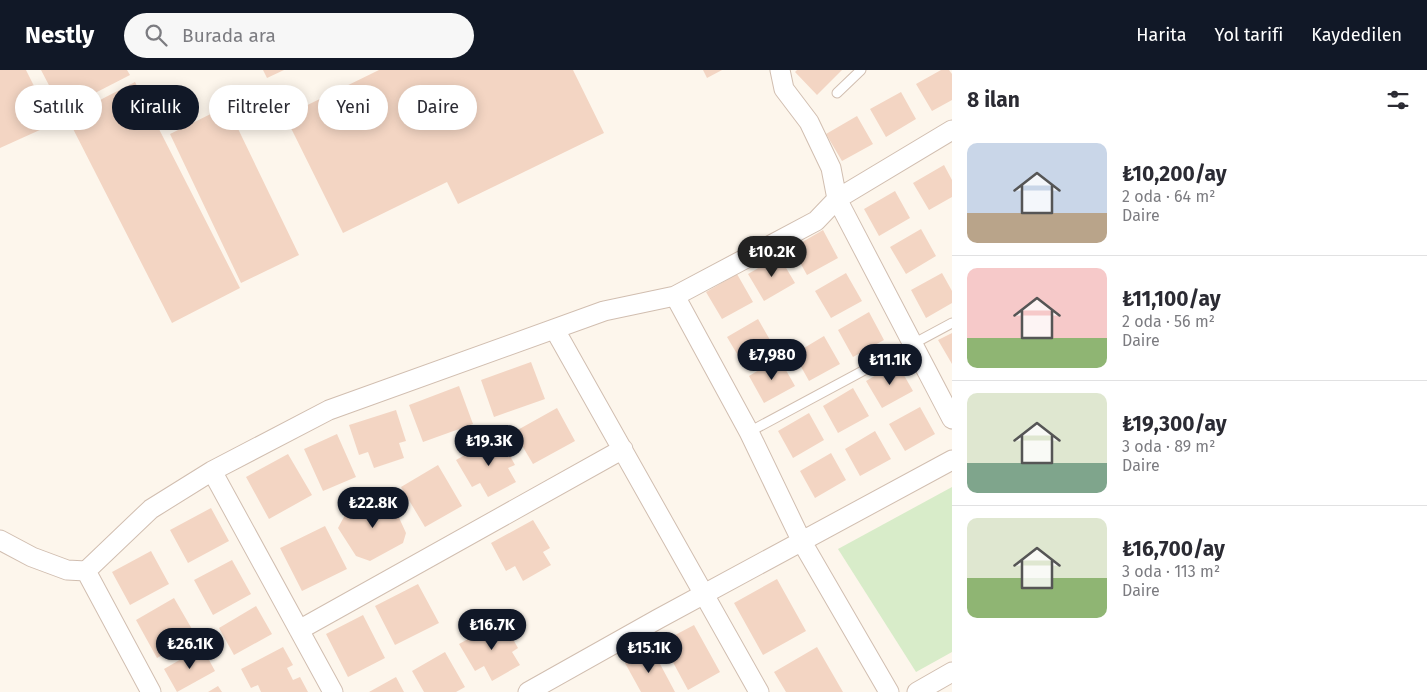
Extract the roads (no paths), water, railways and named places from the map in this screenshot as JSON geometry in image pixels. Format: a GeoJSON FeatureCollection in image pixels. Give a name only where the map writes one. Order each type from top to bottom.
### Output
{"type":"FeatureCollection","features":[{"type":"Feature","properties":{"kind":"street"},"geometry":{"type":"LineString","coordinates":[[780,70],[784,89],[809,122],[831,168],[837,199],[952,419]]}},
{"type":"Feature","properties":{"kind":"street"},"geometry":{"type":"LineString","coordinates":[[0,540],[32,557],[67,570],[86,571],[151,508],[212,471],[329,410],[604,312],[675,296],[816,221],[837,199],[952,130]]}},
{"type":"Feature","properties":{"kind":"street"},"geometry":{"type":"LineString","coordinates":[[675,296],[749,432],[802,542],[889,692]]}},
{"type":"Feature","properties":{"kind":"street"},"geometry":{"type":"LineString","coordinates":[[555,330],[759,692]]}},
{"type":"Feature","properties":{"kind":"street"},"geometry":{"type":"LineString","coordinates":[[299,630],[623,449]]}},
{"type":"Feature","properties":{"kind":"street"},"geometry":{"type":"LineString","coordinates":[[528,692],[952,460]]}},
{"type":"Feature","properties":{"kind":"street"},"geometry":{"type":"LineString","coordinates":[[212,471],[333,692]]}},
{"type":"Feature","properties":{"kind":"street"},"geometry":{"type":"LineString","coordinates":[[86,571],[151,692]]}},
{"type":"Feature","properties":{"kind":"street"},"geometry":{"type":"LineString","coordinates":[[917,692],[952,672]]}},
{"type":"Feature","properties":{"kind":"lane"},"geometry":{"type":"LineString","coordinates":[[837,93],[861,70]]}},
{"type":"Feature","properties":{"kind":"lane"},"geometry":{"type":"LineString","coordinates":[[749,432],[952,323]]}}]}
